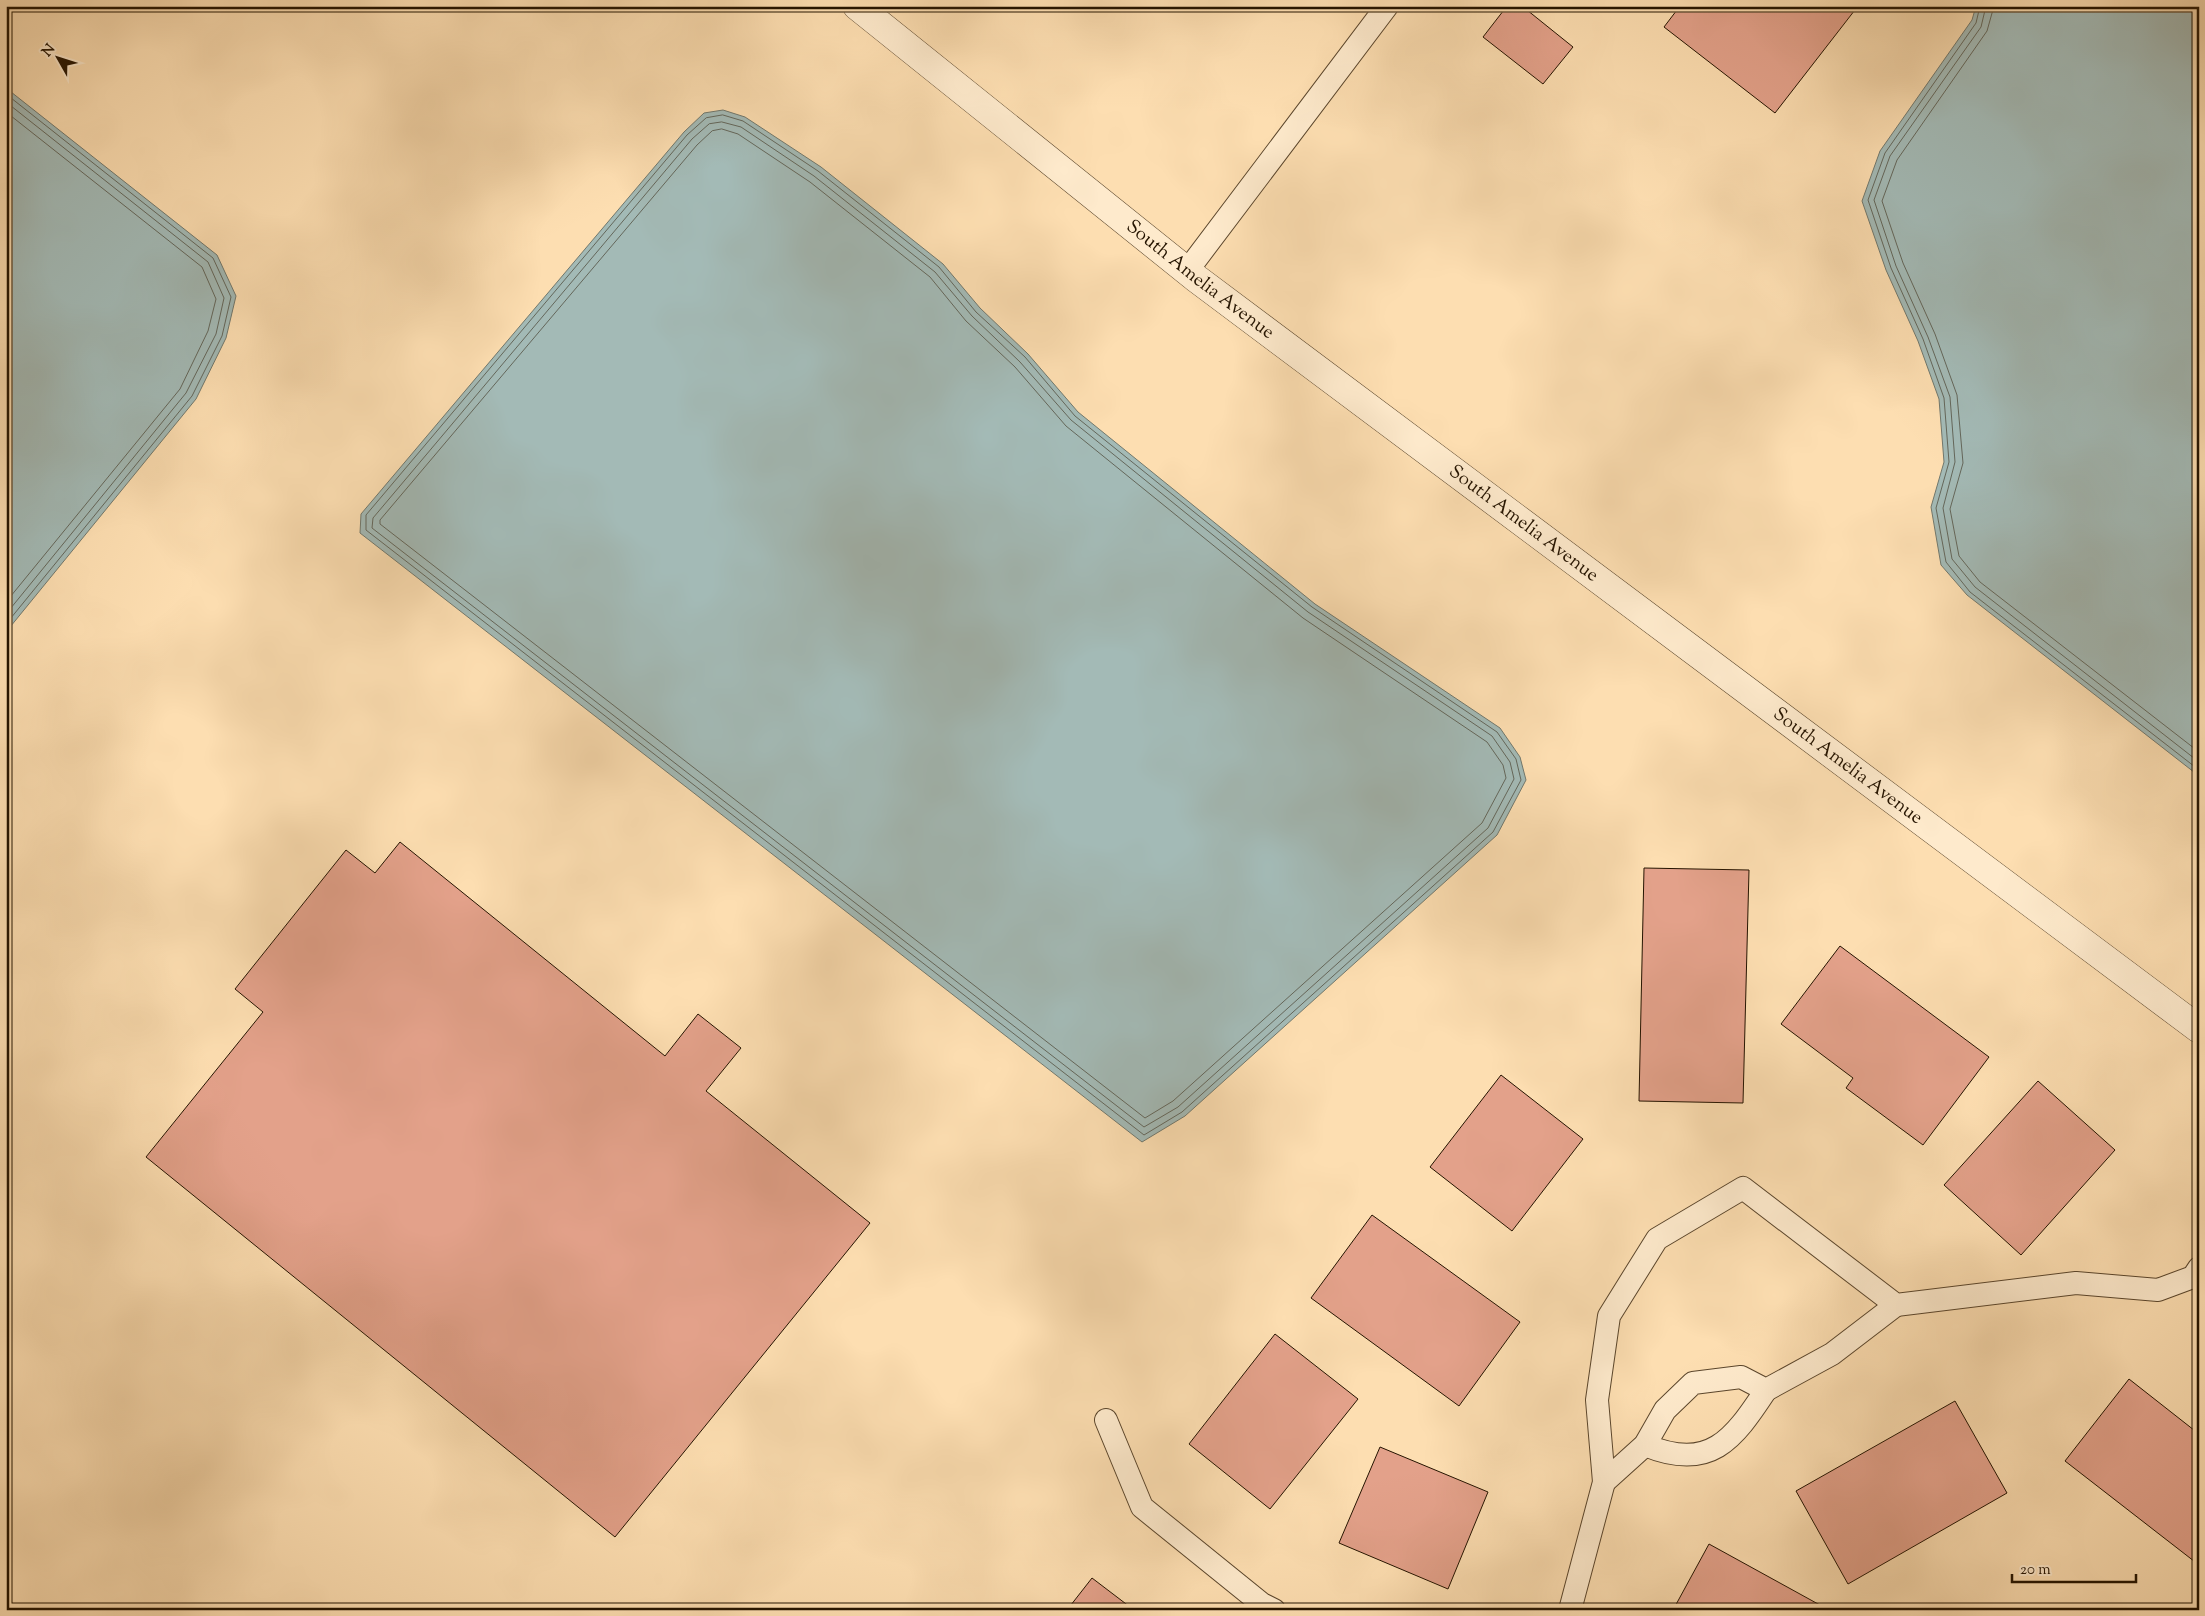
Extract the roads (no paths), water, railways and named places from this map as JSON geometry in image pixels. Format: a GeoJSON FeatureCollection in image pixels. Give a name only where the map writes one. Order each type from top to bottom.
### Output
{"type":"FeatureCollection","features":[{"type":"Feature","properties":{"kind":"street","name":"South Amelia Avenue"},"geometry":{"type":"LineString","coordinates":[[857,6],[1187,271],[2199,1029]]}},
{"type":"Feature","properties":{"kind":"lane"},"geometry":{"type":"LineString","coordinates":[[1187,271],[1387,6]]}},
{"type":"Feature","properties":{"kind":"lane"},"geometry":{"type":"LineString","coordinates":[[1570,1610],[1604,1482],[1596,1400],[1609,1316],[1657,1239],[1744,1188],[1896,1306]]}},
{"type":"Feature","properties":{"kind":"lane"},"geometry":{"type":"LineString","coordinates":[[1645,1445],[1664,1453],[1706,1452],[1721,1446],[1742,1427],[1766,1390],[1832,1354],[1896,1306],[2076,1283],[2158,1290],[2193,1277],[2199,1268]]}},
{"type":"Feature","properties":{"kind":"lane"},"geometry":{"type":"LineString","coordinates":[[1604,1482],[1645,1445],[1665,1410],[1693,1383],[1741,1377],[1766,1390]]}},
{"type":"Feature","properties":{"kind":"lane"},"geometry":{"type":"LineString","coordinates":[[1106,1420],[1142,1507],[1262,1604],[1274,1610]]}},
{"type":"Feature","properties":{"kind":"water"},"geometry":{"type":"Polygon","coordinates":[[[1976,6],[2199,6],[2199,776],[1967,595],[1941,565],[1931,507],[1944,462],[1939,399],[1918,341],[1886,270],[1862,201],[1880,151],[1972,20],[1976,6]]]}},
{"type":"Feature","properties":{"kind":"water"},"geometry":{"type":"Polygon","coordinates":[[[6,88],[217,255],[236,296],[226,338],[196,399],[6,632],[6,88]]]}},
{"type":"Feature","properties":{"kind":"water"},"geometry":{"type":"Polygon","coordinates":[[[723,110],[745,117],[821,167],[943,264],[980,308],[1028,354],[1078,412],[1315,604],[1500,728],[1520,757],[1526,780],[1497,835],[1185,1116],[1142,1142],[360,533],[361,514],[684,132],[704,113],[723,110]]]}}]}
